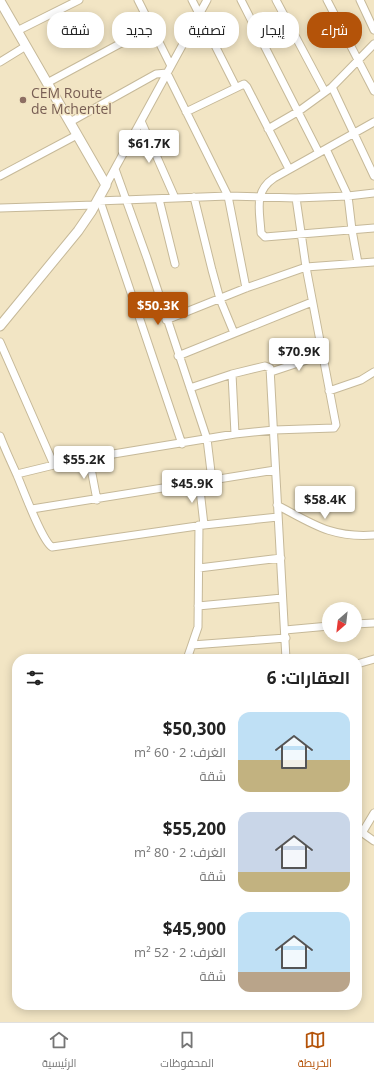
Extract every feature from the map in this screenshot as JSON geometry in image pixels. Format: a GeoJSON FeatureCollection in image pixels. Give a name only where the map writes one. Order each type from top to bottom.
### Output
{"type":"FeatureCollection","features":[{"type":"Feature","properties":{"kind":"street"},"geometry":{"type":"LineString","coordinates":[[17,31],[79,0]]}},
{"type":"Feature","properties":{"kind":"street"},"geometry":{"type":"LineString","coordinates":[[138,0],[144,12]]}},
{"type":"Feature","properties":{"kind":"street"},"geometry":{"type":"LineString","coordinates":[[192,0],[198,12]]}},
{"type":"Feature","properties":{"kind":"street"},"geometry":{"type":"LineString","coordinates":[[201,12],[207,0]]}},
{"type":"Feature","properties":{"kind":"street"},"geometry":{"type":"LineString","coordinates":[[242,0],[298,111],[348,196],[358,263]]}},
{"type":"Feature","properties":{"kind":"street"},"geometry":{"type":"LineString","coordinates":[[276,0],[325,92]]}},
{"type":"Feature","properties":{"kind":"street"},"geometry":{"type":"LineString","coordinates":[[327,0],[374,91]]}},
{"type":"Feature","properties":{"kind":"street"},"geometry":{"type":"LineString","coordinates":[[360,0],[374,30]]}},
{"type":"Feature","properties":{"kind":"street"},"geometry":{"type":"LineString","coordinates":[[0,1],[106,185]]}},
{"type":"Feature","properties":{"kind":"street"},"geometry":{"type":"LineString","coordinates":[[268,129],[298,111],[325,92],[374,44]]}},
{"type":"Feature","properties":{"kind":"street"},"geometry":{"type":"LineString","coordinates":[[0,62],[26,46]]}},
{"type":"Feature","properties":{"kind":"street"},"geometry":{"type":"LineString","coordinates":[[47,83],[112,48]]}},
{"type":"Feature","properties":{"kind":"street"},"geometry":{"type":"LineString","coordinates":[[160,48],[186,112],[228,196],[246,288]]}},
{"type":"Feature","properties":{"kind":"street"},"geometry":{"type":"LineString","coordinates":[[0,326],[74,236],[97,202],[181,48]]}},
{"type":"Feature","properties":{"kind":"street"},"geometry":{"type":"LineString","coordinates":[[216,48],[236,87]]}},
{"type":"Feature","properties":{"kind":"street"},"geometry":{"type":"LineString","coordinates":[[70,122],[156,74],[169,70]]}},
{"type":"Feature","properties":{"kind":"street"},"geometry":{"type":"LineString","coordinates":[[186,112],[244,84],[247,87],[289,169]]}},
{"type":"Feature","properties":{"kind":"street"},"geometry":{"type":"LineString","coordinates":[[332,86],[374,176]]}},
{"type":"Feature","properties":{"kind":"street"},"geometry":{"type":"LineString","coordinates":[[141,121],[175,198]]}},
{"type":"Feature","properties":{"kind":"street"},"geometry":{"type":"LineString","coordinates":[[374,122],[268,182],[258,196],[261,233],[270,237],[374,228]]}},
{"type":"Feature","properties":{"kind":"street"},"geometry":{"type":"LineString","coordinates":[[0,176],[77,135]]}},
{"type":"Feature","properties":{"kind":"street"},"geometry":{"type":"LineString","coordinates":[[114,169],[147,258],[166,320],[207,439],[212,480]]}},
{"type":"Feature","properties":{"kind":"street"},"geometry":{"type":"LineString","coordinates":[[0,208],[126,199],[228,196],[296,198],[348,196],[374,193]]}},
{"type":"Feature","properties":{"kind":"street"},"geometry":{"type":"LineString","coordinates":[[194,197],[220,299],[234,333]]}},
{"type":"Feature","properties":{"kind":"street"},"geometry":{"type":"LineString","coordinates":[[17,474],[89,458],[182,444],[235,434],[274,430],[334,428],[336,425],[312,302],[296,198]]}},
{"type":"Feature","properties":{"kind":"street"},"geometry":{"type":"LineString","coordinates":[[159,199],[175,264]]}},
{"type":"Feature","properties":{"kind":"street"},"geometry":{"type":"LineString","coordinates":[[97,202],[182,444]]}},
{"type":"Feature","properties":{"kind":"street"},"geometry":{"type":"LineString","coordinates":[[166,320],[246,288],[306,267],[374,262]]}},
{"type":"Feature","properties":{"kind":"street"},"geometry":{"type":"LineString","coordinates":[[178,356],[312,302]]}},
{"type":"Feature","properties":{"kind":"street"},"geometry":{"type":"LineString","coordinates":[[0,342],[54,465]]}},
{"type":"Feature","properties":{"kind":"street"},"geometry":{"type":"LineString","coordinates":[[271,372],[322,355]]}},
{"type":"Feature","properties":{"kind":"street"},"geometry":{"type":"LineString","coordinates":[[190,388],[232,374],[265,366],[270,368],[286,654]]}},
{"type":"Feature","properties":{"kind":"street"},"geometry":{"type":"LineString","coordinates":[[329,391],[361,380],[374,372]]}},
{"type":"Feature","properties":{"kind":"street"},"geometry":{"type":"LineString","coordinates":[[232,374],[235,434]]}},
{"type":"Feature","properties":{"kind":"street"},"geometry":{"type":"LineString","coordinates":[[0,436],[6,453],[48,544],[52,547],[201,525],[278,516]]}},
{"type":"Feature","properties":{"kind":"street"},"geometry":{"type":"LineString","coordinates":[[89,458],[97,500]]}},
{"type":"Feature","properties":{"kind":"street"},"geometry":{"type":"LineString","coordinates":[[32,509],[97,500],[275,470]]}},
{"type":"Feature","properties":{"kind":"street"},"geometry":{"type":"LineString","coordinates":[[189,654],[198,627],[201,525],[199,482]]}},
{"type":"Feature","properties":{"kind":"street"},"geometry":{"type":"LineString","coordinates":[[277,505],[312,524],[333,532],[358,536],[374,535]]}},
{"type":"Feature","properties":{"kind":"street"},"geometry":{"type":"LineString","coordinates":[[199,568],[281,558]]}},
{"type":"Feature","properties":{"kind":"street"},"geometry":{"type":"LineString","coordinates":[[198,606],[282,598]]}},
{"type":"Feature","properties":{"kind":"street"},"geometry":{"type":"LineString","coordinates":[[371,623],[374,629]]}},
{"type":"Feature","properties":{"kind":"street"},"geometry":{"type":"LineString","coordinates":[[285,630],[322,627]]}},
{"type":"Feature","properties":{"kind":"street"},"geometry":{"type":"LineString","coordinates":[[192,645],[286,638]]}},
{"type":"Feature","properties":{"kind":"street"},"geometry":{"type":"LineString","coordinates":[[362,663],[374,659]]}},
{"type":"Feature","properties":{"kind":"street"},"geometry":{"type":"LineString","coordinates":[[362,828],[374,813]]}},
{"type":"Feature","properties":{"kind":"street"},"geometry":{"type":"LineString","coordinates":[[362,832],[374,841]]}},
{"type":"Feature","properties":{"kind":"place","name":"CEM Route de Mchentel"},"geometry":{"type":"Point","coordinates":[23,100]}}]}
